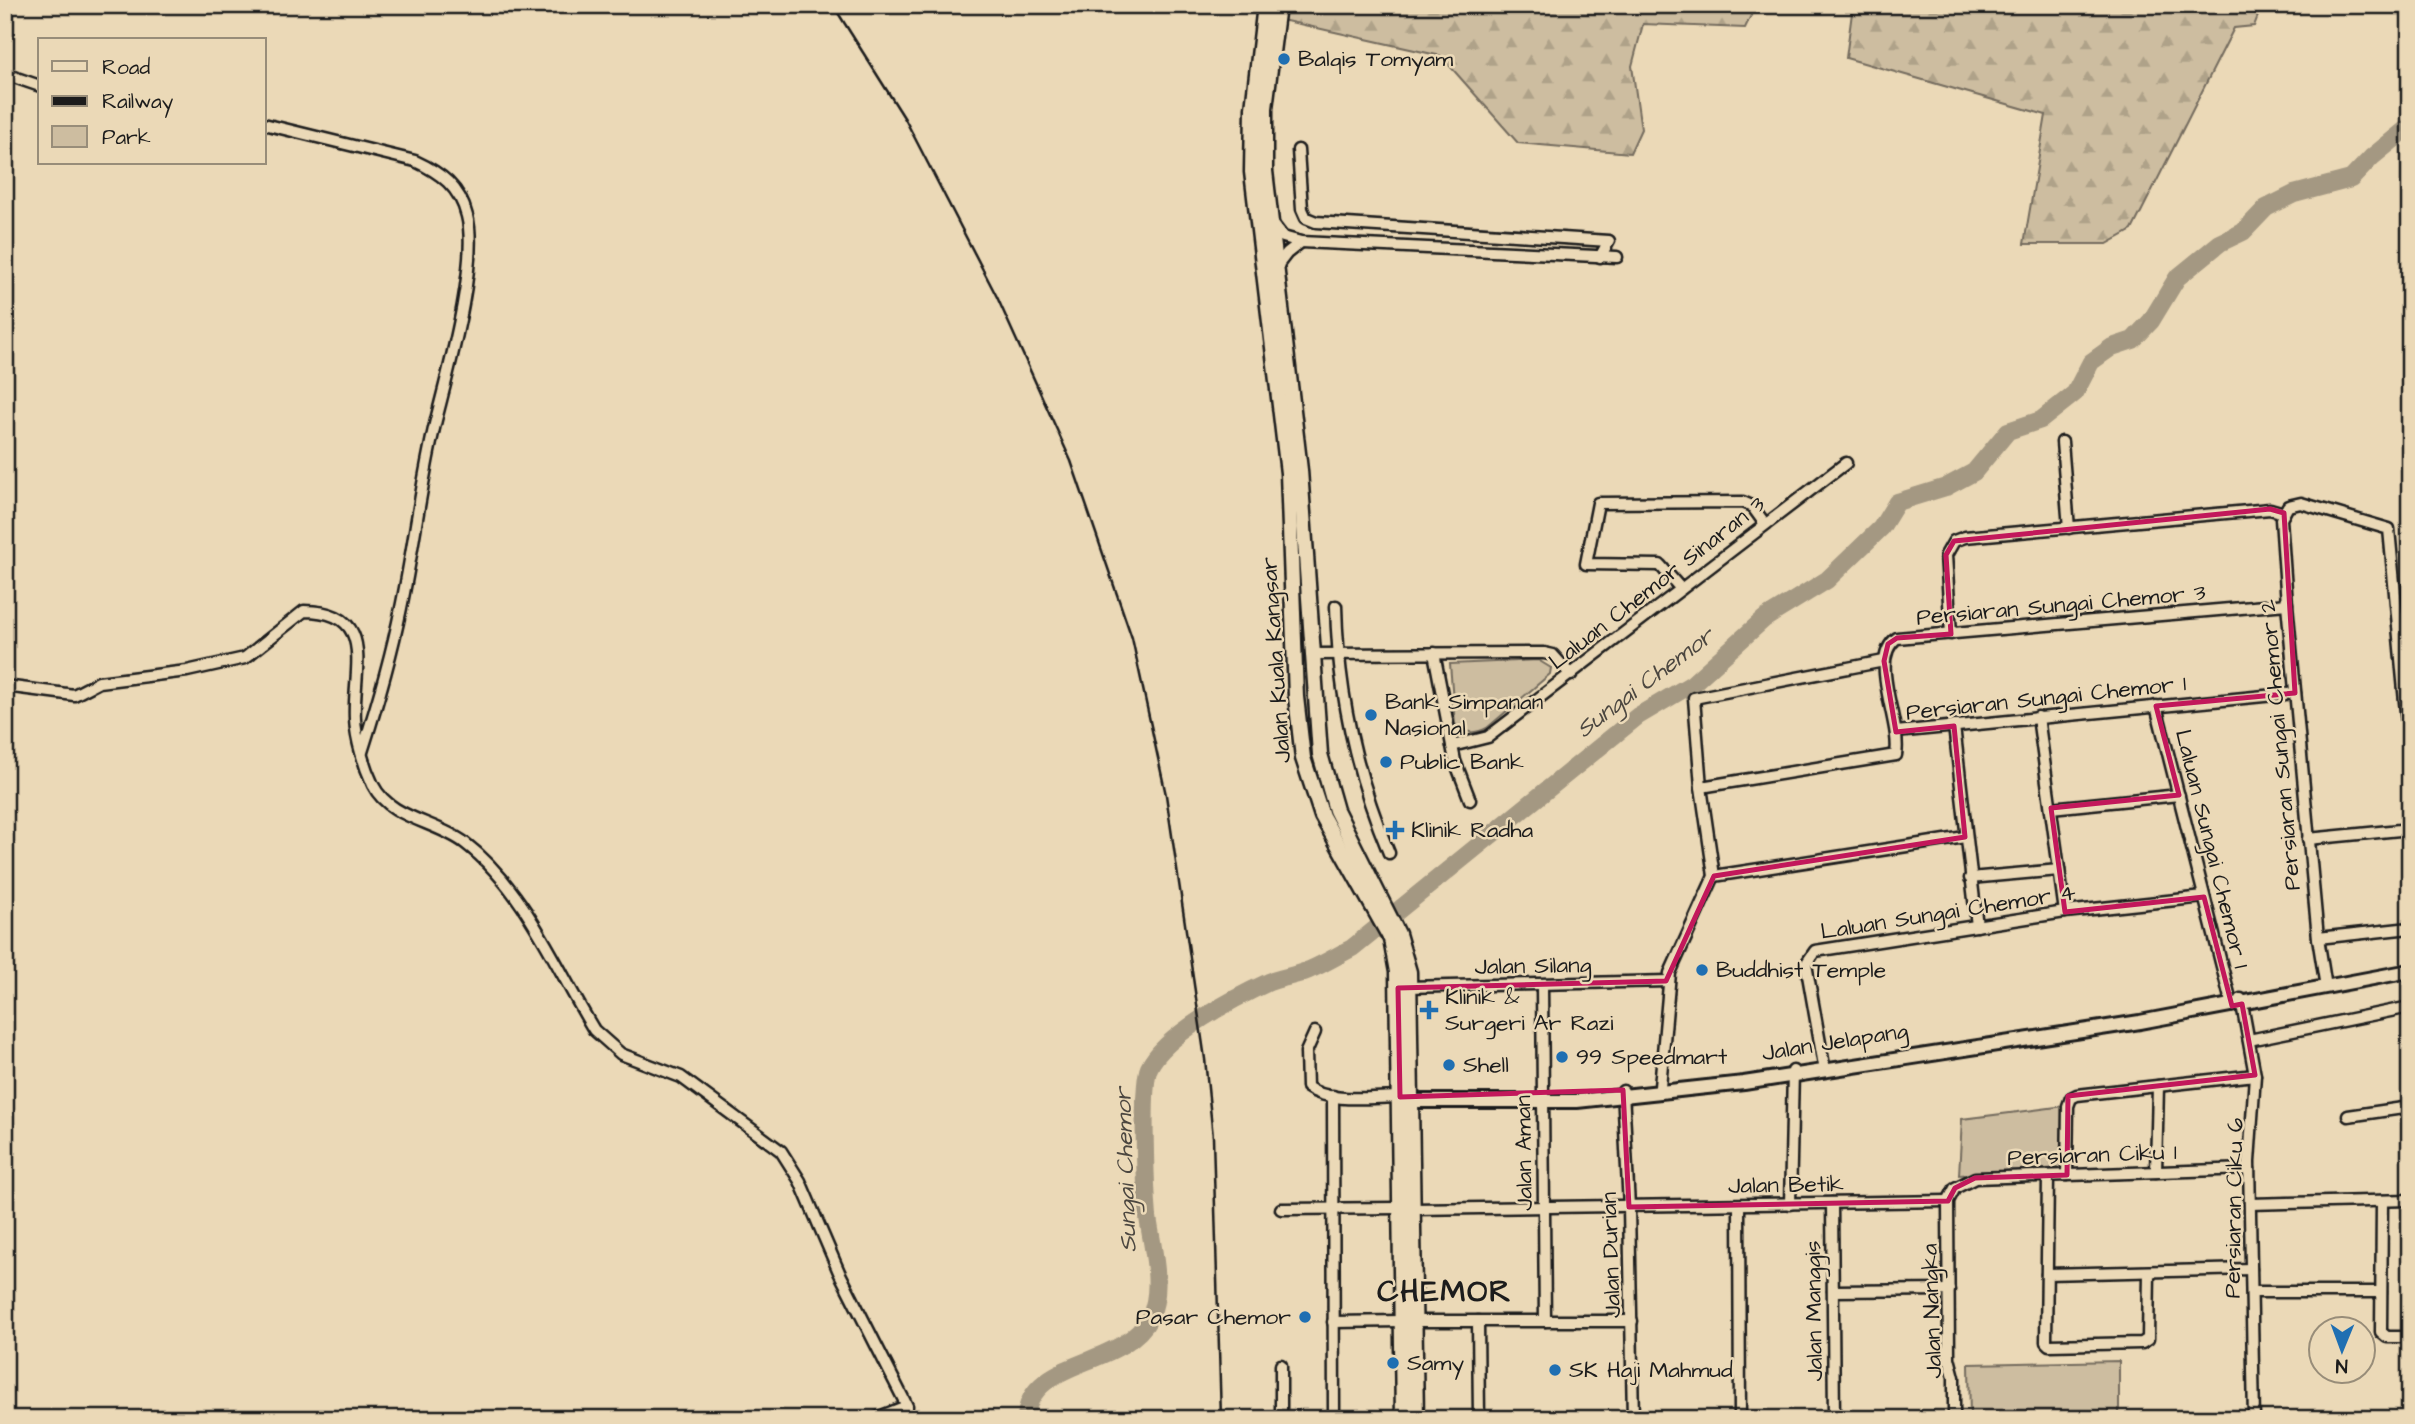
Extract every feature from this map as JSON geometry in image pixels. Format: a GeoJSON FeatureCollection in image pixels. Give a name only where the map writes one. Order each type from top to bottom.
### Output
{"type":"FeatureCollection","features":[{"type":"Feature","properties":{"kind":"highway","name":"Jalan Kuala Kangsar"},"geometry":{"type":"LineString","coordinates":[[1265,5],[1253,108],[1252,172],[1288,473],[1296,697],[1303,758],[1322,816],[1377,901]]}},
{"type":"Feature","properties":{"kind":"highway","name":"Jalan Kuala Kangsar"},"geometry":{"type":"LineString","coordinates":[[1278,5],[1264,134],[1270,221],[1300,470],[1312,654],[1324,772],[1344,829],[1394,936],[1404,987],[1408,1098],[1408,1321],[1403,1419]]}},
{"type":"Feature","properties":{"kind":"highway"},"geometry":{"type":"LineString","coordinates":[[1294,611],[1302,642],[1312,654],[1304,673],[1303,758]]}},
{"type":"Feature","properties":{"kind":"highway","name":"Jalan Kuala Kangsar"},"geometry":{"type":"LineString","coordinates":[[1408,1321],[1416,1419]]}},
{"type":"Feature","properties":{"kind":"main road","name":"Jalan Jelapang"},"geometry":{"type":"LineString","coordinates":[[2236,1002],[2410,964]]}},
{"type":"Feature","properties":{"kind":"main road","name":"Jalan Jelapang"},"geometry":{"type":"LineString","coordinates":[[1408,1098],[1543,1098],[1623,1093],[1793,1073],[2236,1002],[2410,971]]}},
{"type":"Feature","properties":{"kind":"main road","name":"Jalan Jelapang"},"geometry":{"type":"LineString","coordinates":[[1623,1093],[1793,1073]]}},
{"type":"Feature","properties":{"kind":"street"},"geometry":{"type":"LineString","coordinates":[[5,74],[38,85]]}},
{"type":"Feature","properties":{"kind":"street"},"geometry":{"type":"LineString","coordinates":[[266,124],[415,161],[434,169],[452,185],[467,216],[468,257],[454,352],[428,460],[401,609],[362,753]]}},
{"type":"Feature","properties":{"kind":"street"},"geometry":{"type":"LineString","coordinates":[[1298,150],[1302,209],[1306,218],[1316,222],[1609,241],[1600,257]]}},
{"type":"Feature","properties":{"kind":"street"},"geometry":{"type":"LineString","coordinates":[[1270,221],[1283,237],[1301,242],[1617,257]]}},
{"type":"Feature","properties":{"kind":"street"},"geometry":{"type":"LineString","coordinates":[[1358,225],[1359,246]]}},
{"type":"Feature","properties":{"kind":"street"},"geometry":{"type":"LineString","coordinates":[[1276,267],[1287,253],[1301,242]]}},
{"type":"Feature","properties":{"kind":"street"},"geometry":{"type":"LineString","coordinates":[[2063,442],[2069,528]]}},
{"type":"Feature","properties":{"kind":"street","name":"Laluan Chemor Sinaran 3"},"geometry":{"type":"LineString","coordinates":[[1452,746],[1488,737],[1846,463]]}},
{"type":"Feature","properties":{"kind":"street"},"geometry":{"type":"LineString","coordinates":[[1681,589],[1660,565],[1586,564],[1598,503],[1743,502],[1752,506],[1765,524]]}},
{"type":"Feature","properties":{"kind":"street"},"geometry":{"type":"LineString","coordinates":[[1951,634],[1946,555],[1954,541],[1965,537],[2286,509],[2301,503],[2389,529],[2410,757]]}},
{"type":"Feature","properties":{"kind":"street","name":"Persiaran Sungai Chemor 2"},"geometry":{"type":"LineString","coordinates":[[2286,509],[2281,519],[2287,604],[2308,839],[2325,981]]}},
{"type":"Feature","properties":{"kind":"street","name":"Persiaran Sungai Chemor 3"},"geometry":{"type":"LineString","coordinates":[[1884,661],[1888,644],[1897,638],[2287,604]]}},
{"type":"Feature","properties":{"kind":"street"},"geometry":{"type":"LineString","coordinates":[[1336,606],[1337,654],[1364,789],[1389,853]]}},
{"type":"Feature","properties":{"kind":"street"},"geometry":{"type":"LineString","coordinates":[[5,686],[74,695],[99,682],[187,671],[245,658],[295,615],[304,611],[315,611],[339,619],[355,636],[359,658],[355,721],[373,784],[386,803],[450,833],[494,870],[543,942],[594,1030],[605,1043],[621,1054],[681,1077],[781,1152],[800,1181],[839,1272],[907,1406],[874,1419]]}},
{"type":"Feature","properties":{"kind":"street"},"geometry":{"type":"LineString","coordinates":[[1434,653],[1452,746],[1470,800]]}},
{"type":"Feature","properties":{"kind":"street"},"geometry":{"type":"LineString","coordinates":[[1312,654],[1549,653],[1571,675]]}},
{"type":"Feature","properties":{"kind":"street"},"geometry":{"type":"LineString","coordinates":[[1660,1087],[1668,981],[1714,876],[1701,787],[1694,698],[1884,661],[1896,732]]}},
{"type":"Feature","properties":{"kind":"street","name":"Persiaran Sungai Chemor 1"},"geometry":{"type":"LineString","coordinates":[[1701,787],[1892,757],[1897,750],[1896,732],[2295,693]]}},
{"type":"Feature","properties":{"kind":"street","name":"Laluan Sungai Chemor 1"},"geometry":{"type":"LineString","coordinates":[[2156,706],[2204,897],[2236,1002]]}},
{"type":"Feature","properties":{"kind":"street"},"geometry":{"type":"LineString","coordinates":[[2038,717],[2065,912]]}},
{"type":"Feature","properties":{"kind":"street"},"geometry":{"type":"LineString","coordinates":[[1955,726],[1965,837],[1977,926]]}},
{"type":"Feature","properties":{"kind":"street"},"geometry":{"type":"LineString","coordinates":[[2051,808],[2179,795]]}},
{"type":"Feature","properties":{"kind":"street"},"geometry":{"type":"LineString","coordinates":[[2308,839],[2410,829]]}},
{"type":"Feature","properties":{"kind":"street"},"geometry":{"type":"LineString","coordinates":[[1714,876],[1965,837]]}},
{"type":"Feature","properties":{"kind":"street"},"geometry":{"type":"LineString","coordinates":[[1970,877],[2059,870]]}},
{"type":"Feature","properties":{"kind":"street","name":"Laluan Sungai Chemor 4"},"geometry":{"type":"LineString","coordinates":[[1825,1068],[1806,964],[1808,956],[1815,951],[2065,912],[2204,897]]}},
{"type":"Feature","properties":{"kind":"street"},"geometry":{"type":"LineString","coordinates":[[2318,937],[2410,928]]}},
{"type":"Feature","properties":{"kind":"street","name":"Jalan Silang"},"geometry":{"type":"LineString","coordinates":[[1404,987],[1668,981]]}},
{"type":"Feature","properties":{"kind":"street","name":"Jalan Aman"},"geometry":{"type":"LineString","coordinates":[[1542,985],[1545,1321]]}},
{"type":"Feature","properties":{"kind":"street","name":"Persiaran Ciku 6"},"geometry":{"type":"LineString","coordinates":[[2236,1002],[2249,1040],[2256,1075],[2249,1169],[2254,1419]]}},
{"type":"Feature","properties":{"kind":"street"},"geometry":{"type":"LineString","coordinates":[[2249,1040],[2410,1007]]}},
{"type":"Feature","properties":{"kind":"street"},"geometry":{"type":"LineString","coordinates":[[1315,1032],[1306,1052],[1307,1087],[1317,1094],[1333,1096],[1408,1098]]}},
{"type":"Feature","properties":{"kind":"street"},"geometry":{"type":"LineString","coordinates":[[1790,1204],[1793,1073]]}},
{"type":"Feature","properties":{"kind":"street"},"geometry":{"type":"LineString","coordinates":[[2067,1175],[2068,1106],[2071,1098],[2077,1095],[2256,1075]]}},
{"type":"Feature","properties":{"kind":"street"},"geometry":{"type":"LineString","coordinates":[[2156,1172],[2158,1086]]}},
{"type":"Feature","properties":{"kind":"street","name":"Jalan Durian"},"geometry":{"type":"LineString","coordinates":[[1623,1093],[1633,1419]]}},
{"type":"Feature","properties":{"kind":"street"},"geometry":{"type":"LineString","coordinates":[[1333,1096],[1334,1419]]}},
{"type":"Feature","properties":{"kind":"street"},"geometry":{"type":"LineString","coordinates":[[2348,1116],[2410,1107]]}},
{"type":"Feature","properties":{"kind":"street","name":"Persiaran Ciku 1"},"geometry":{"type":"LineString","coordinates":[[1948,1201],[1955,1188],[1975,1178],[2249,1169]]}},
{"type":"Feature","properties":{"kind":"street"},"geometry":{"type":"LineString","coordinates":[[2048,1176],[2046,1342],[2049,1345],[2142,1343],[2148,1339],[2149,1272]]}},
{"type":"Feature","properties":{"kind":"street"},"geometry":{"type":"LineString","coordinates":[[2250,1204],[2410,1200]]}},
{"type":"Feature","properties":{"kind":"street","name":"Jalan Betik"},"geometry":{"type":"LineString","coordinates":[[1281,1209],[1544,1208],[1948,1201]]}},
{"type":"Feature","properties":{"kind":"street","name":"Jalan Nangka"},"geometry":{"type":"LineString","coordinates":[[1948,1201],[1954,1419]]}},
{"type":"Feature","properties":{"kind":"street"},"geometry":{"type":"LineString","coordinates":[[2382,1201],[2381,1332],[2386,1337],[2410,1337]]}},
{"type":"Feature","properties":{"kind":"street","name":"Jalan Manggis"},"geometry":{"type":"LineString","coordinates":[[1832,1203],[1834,1419]]}},
{"type":"Feature","properties":{"kind":"street"},"geometry":{"type":"LineString","coordinates":[[1739,1205],[1740,1419]]}},
{"type":"Feature","properties":{"kind":"street"},"geometry":{"type":"LineString","coordinates":[[2047,1274],[2251,1269]]}},
{"type":"Feature","properties":{"kind":"street"},"geometry":{"type":"LineString","coordinates":[[1833,1291],[1949,1290]]}},
{"type":"Feature","properties":{"kind":"street"},"geometry":{"type":"LineString","coordinates":[[2252,1292],[2381,1292]]}},
{"type":"Feature","properties":{"kind":"street"},"geometry":{"type":"LineString","coordinates":[[1478,1321],[1479,1419]]}},
{"type":"Feature","properties":{"kind":"street"},"geometry":{"type":"LineString","coordinates":[[1333,1322],[1632,1321]]}},
{"type":"Feature","properties":{"kind":"street"},"geometry":{"type":"LineString","coordinates":[[1281,1365],[1281,1419]]}},
{"type":"Feature","properties":{"kind":"highlighted area"},"geometry":{"type":"Polygon","coordinates":[[[2270,509],[2284,513],[2295,693],[2156,706],[2179,795],[2051,808],[2065,912],[2204,897],[2232,1006],[2242,1004],[2255,1075],[2068,1096],[2067,1175],[1975,1178],[1955,1188],[1948,1201],[1629,1207],[1623,1090],[1400,1097],[1398,988],[1666,981],[1714,876],[1965,837],[1954,726],[1896,732],[1884,661],[1888,644],[1897,638],[1951,634],[1946,555],[1954,541],[2270,509]]]}},
{"type":"Feature","properties":{"kind":"green space"},"geometry":{"type":"Polygon","coordinates":[[[1278,5],[1756,5],[1745,28],[1643,24],[1632,66],[1641,129],[1630,153],[1518,143],[1441,56],[1277,19],[1278,5]]]}},
{"type":"Feature","properties":{"kind":"green space"},"geometry":{"type":"Polygon","coordinates":[[[1853,5],[2262,5],[2254,26],[2234,28],[2132,230],[2107,244],[2024,244],[2046,115],[1846,58],[1853,5]]]}},
{"type":"Feature","properties":{"kind":"green space"},"geometry":{"type":"Polygon","coordinates":[[[1538,660],[1551,668],[1550,674],[1487,728],[1470,732],[1455,724],[1450,664],[1538,660]]]}},
{"type":"Feature","properties":{"kind":"green space"},"geometry":{"type":"Polygon","coordinates":[[[2065,1106],[2061,1168],[1959,1175],[1962,1119],[2065,1106]]]}},
{"type":"Feature","properties":{"kind":"green space"},"geometry":{"type":"Polygon","coordinates":[[[2119,1361],[2119,1419],[1970,1419],[1969,1364],[2119,1361]]]}},
{"type":"Feature","properties":{"kind":"waterway","name":"Sungai Chemor"},"geometry":{"type":"LineString","coordinates":[[1026,1419],[1031,1399],[1043,1384],[1059,1373],[1120,1346],[1137,1334],[1150,1317],[1157,1281],[1147,1204],[1145,1096],[1149,1068],[1169,1043],[1202,1018],[1238,997],[1269,982],[1315,968],[1352,948],[1638,716],[1692,684],[1764,619],[1827,580],[1881,528],[1897,502],[1946,487],[1974,472],[2008,431],[2041,420],[2075,393],[2091,362],[2112,347],[2133,340],[2151,321],[2177,278],[2220,243],[2243,232],[2266,208],[2294,194],[2351,179],[2372,157],[2410,126]]}},
{"type":"Feature","properties":{"kind":"railway"},"geometry":{"type":"LineString","coordinates":[[833,5],[905,119],[997,297],[1071,461],[1132,638],[1166,795],[1205,1059],[1213,1137],[1221,1419]]}},
{"type":"Feature","properties":{"kind":"place","name":"Balqis Tomyam"},"geometry":{"type":"Point","coordinates":[1284,59]}},
{"type":"Feature","properties":{"kind":"place","name":"Bank Simpanan Nasional"},"geometry":{"type":"Point","coordinates":[1371,715]}},
{"type":"Feature","properties":{"kind":"place","name":"Public Bank"},"geometry":{"type":"Point","coordinates":[1386,762]}},
{"type":"Feature","properties":{"kind":"place","name":"Klinik Radha"},"geometry":{"type":"Point","coordinates":[1395,830]}},
{"type":"Feature","properties":{"kind":"place","name":"Buddhist Temple"},"geometry":{"type":"Point","coordinates":[1702,970]}},
{"type":"Feature","properties":{"kind":"place","name":"Klinik & Surgeri Ar Razi"},"geometry":{"type":"Point","coordinates":[1429,1010]}},
{"type":"Feature","properties":{"kind":"place","name":"99 Speedmart"},"geometry":{"type":"Point","coordinates":[1562,1057]}},
{"type":"Feature","properties":{"kind":"place","name":"Shell"},"geometry":{"type":"Point","coordinates":[1449,1065]}},
{"type":"Feature","properties":{"kind":"place","name":"Pasar Chemor"},"geometry":{"type":"Point","coordinates":[1305,1317]}},
{"type":"Feature","properties":{"kind":"place","name":"Samy"},"geometry":{"type":"Point","coordinates":[1393,1363]}},
{"type":"Feature","properties":{"kind":"place","name":"SK Haji Mahmud"},"geometry":{"type":"Point","coordinates":[1555,1370]}},
{"type":"Feature","properties":{"kind":"district","name":"CHEMOR"},"geometry":{"type":"Point","coordinates":[1445,1292]}}]}
